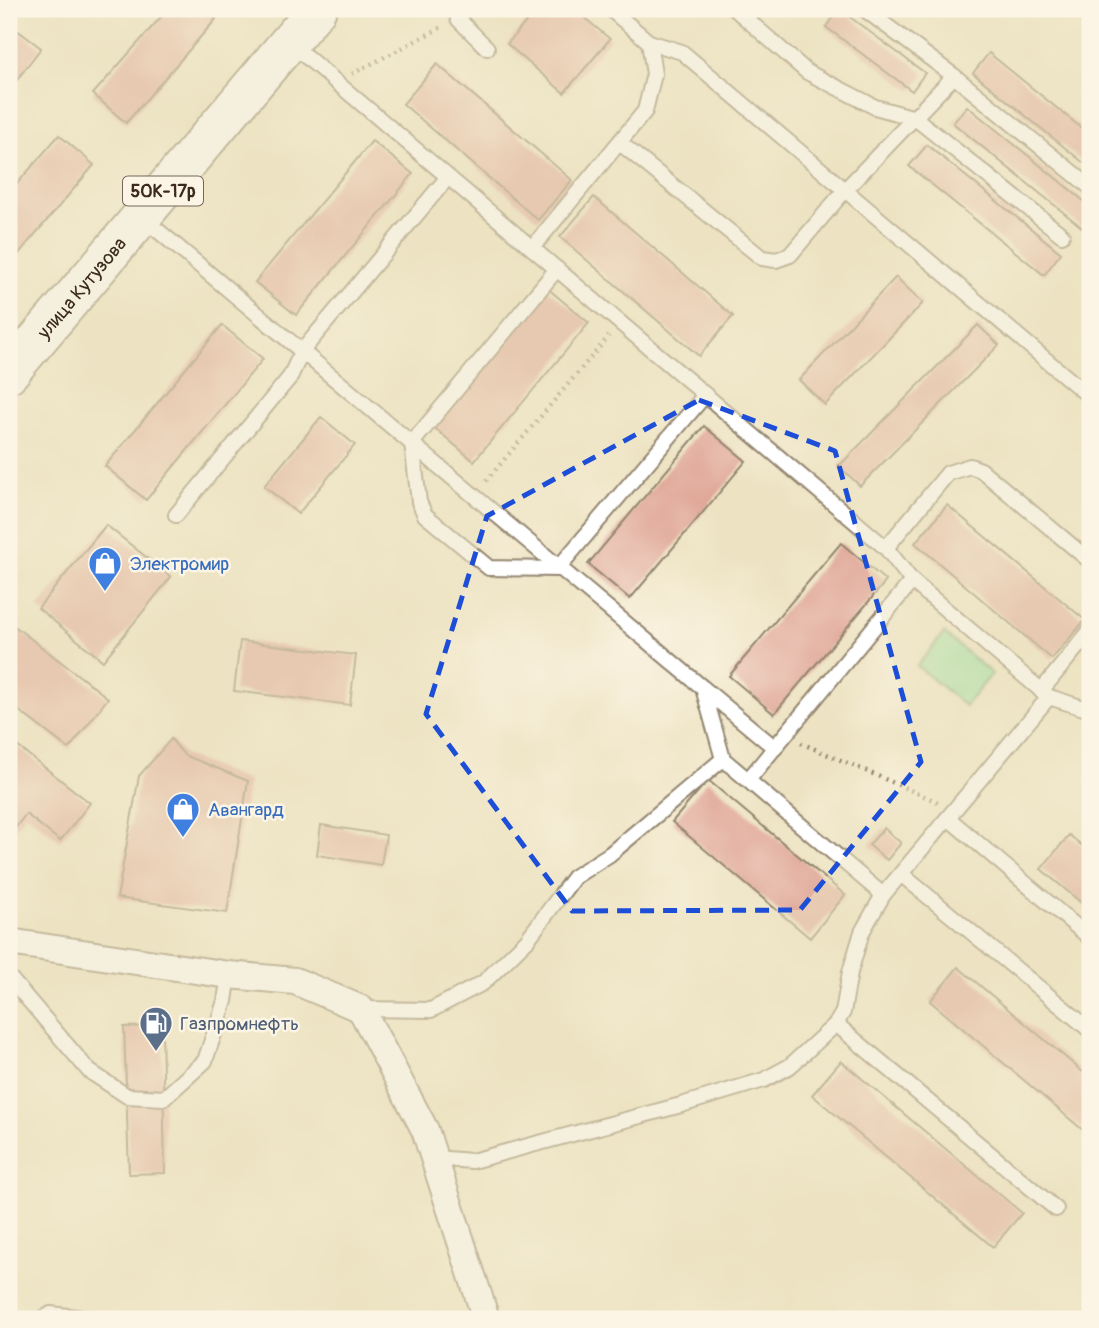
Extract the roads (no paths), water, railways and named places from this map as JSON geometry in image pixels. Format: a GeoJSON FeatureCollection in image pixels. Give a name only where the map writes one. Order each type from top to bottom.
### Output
{"type":"FeatureCollection","features":[{"type":"Feature","properties":{"kind":"main road","name":"улица Кутузова"},"geometry":{"type":"LineString","coordinates":[[9,373],[317,9]]}},
{"type":"Feature","properties":{"kind":"street"},"geometry":{"type":"LineString","coordinates":[[9,942],[229,975],[295,981],[361,1009],[425,1130],[486,1319]]}},
{"type":"Feature","properties":{"kind":"lane"},"geometry":{"type":"LineString","coordinates":[[610,9],[649,43],[682,52],[1090,397]]}},
{"type":"Feature","properties":{"kind":"lane"},"geometry":{"type":"LineString","coordinates":[[736,9],[807,72],[876,107],[915,118],[1062,235]]}},
{"type":"Feature","properties":{"kind":"lane"},"geometry":{"type":"LineString","coordinates":[[864,9],[954,76],[1090,187]]}},
{"type":"Feature","properties":{"kind":"lane"},"geometry":{"type":"LineString","coordinates":[[461,14],[487,48]]}},
{"type":"Feature","properties":{"kind":"lane"},"geometry":{"type":"LineString","coordinates":[[289,43],[886,548],[912,581],[1045,694],[1090,710]]}},
{"type":"Feature","properties":{"kind":"lane"},"geometry":{"type":"LineString","coordinates":[[531,248],[645,111],[654,74],[649,43]]}},
{"type":"Feature","properties":{"kind":"lane"},"geometry":{"type":"LineString","coordinates":[[620,143],[762,258],[776,260],[790,255],[845,190],[954,76]]}},
{"type":"Feature","properties":{"kind":"lane"},"geometry":{"type":"LineString","coordinates":[[176,515],[290,377],[302,351],[448,177]]}},
{"type":"Feature","properties":{"kind":"lane"},"geometry":{"type":"LineString","coordinates":[[142,216],[775,748]]}},
{"type":"Feature","properties":{"kind":"lane"},"geometry":{"type":"LineString","coordinates":[[557,270],[412,443],[419,502],[425,515],[489,568],[560,568]]}},
{"type":"Feature","properties":{"kind":"lane"},"geometry":{"type":"LineString","coordinates":[[560,568],[705,395]]}},
{"type":"Feature","properties":{"kind":"lane"},"geometry":{"type":"LineString","coordinates":[[886,548],[948,474],[970,466],[981,470],[1090,561]]}},
{"type":"Feature","properties":{"kind":"lane"},"geometry":{"type":"LineString","coordinates":[[748,780],[912,581]]}},
{"type":"Feature","properties":{"kind":"lane"},"geometry":{"type":"LineString","coordinates":[[434,1158],[472,1161],[764,1080],[807,1054],[836,1024],[847,1002],[850,972],[862,932],[883,895],[951,814],[1045,694],[1090,631]]}},
{"type":"Feature","properties":{"kind":"lane"},"geometry":{"type":"LineString","coordinates":[[704,688],[723,759],[883,895]]}},
{"type":"Feature","properties":{"kind":"lane"},"geometry":{"type":"LineString","coordinates":[[361,1009],[431,1010],[483,983],[527,940],[574,877],[610,854],[723,759]]}},
{"type":"Feature","properties":{"kind":"lane"},"geometry":{"type":"LineString","coordinates":[[951,814],[1090,938]]}},
{"type":"Feature","properties":{"kind":"lane"},"geometry":{"type":"LineString","coordinates":[[901,874],[1090,1030]]}},
{"type":"Feature","properties":{"kind":"lane"},"geometry":{"type":"LineString","coordinates":[[9,977],[89,1071],[127,1096],[164,1098],[205,1061],[225,1001],[229,975]]}},
{"type":"Feature","properties":{"kind":"lane"},"geometry":{"type":"LineString","coordinates":[[836,1024],[1056,1209]]}},
{"type":"Feature","properties":{"kind":"lane"},"geometry":{"type":"LineString","coordinates":[[43,1319],[51,1314],[93,1319]]}},
{"type":"Feature","properties":{"kind":"place","name":"Электромир"},"geometry":{"type":"Point","coordinates":[105,593]}},
{"type":"Feature","properties":{"kind":"place","name":"Авангард"},"geometry":{"type":"Point","coordinates":[183,839]}},
{"type":"Feature","properties":{"kind":"place","name":"Газпромнефть"},"geometry":{"type":"Point","coordinates":[156,1053]}}]}
